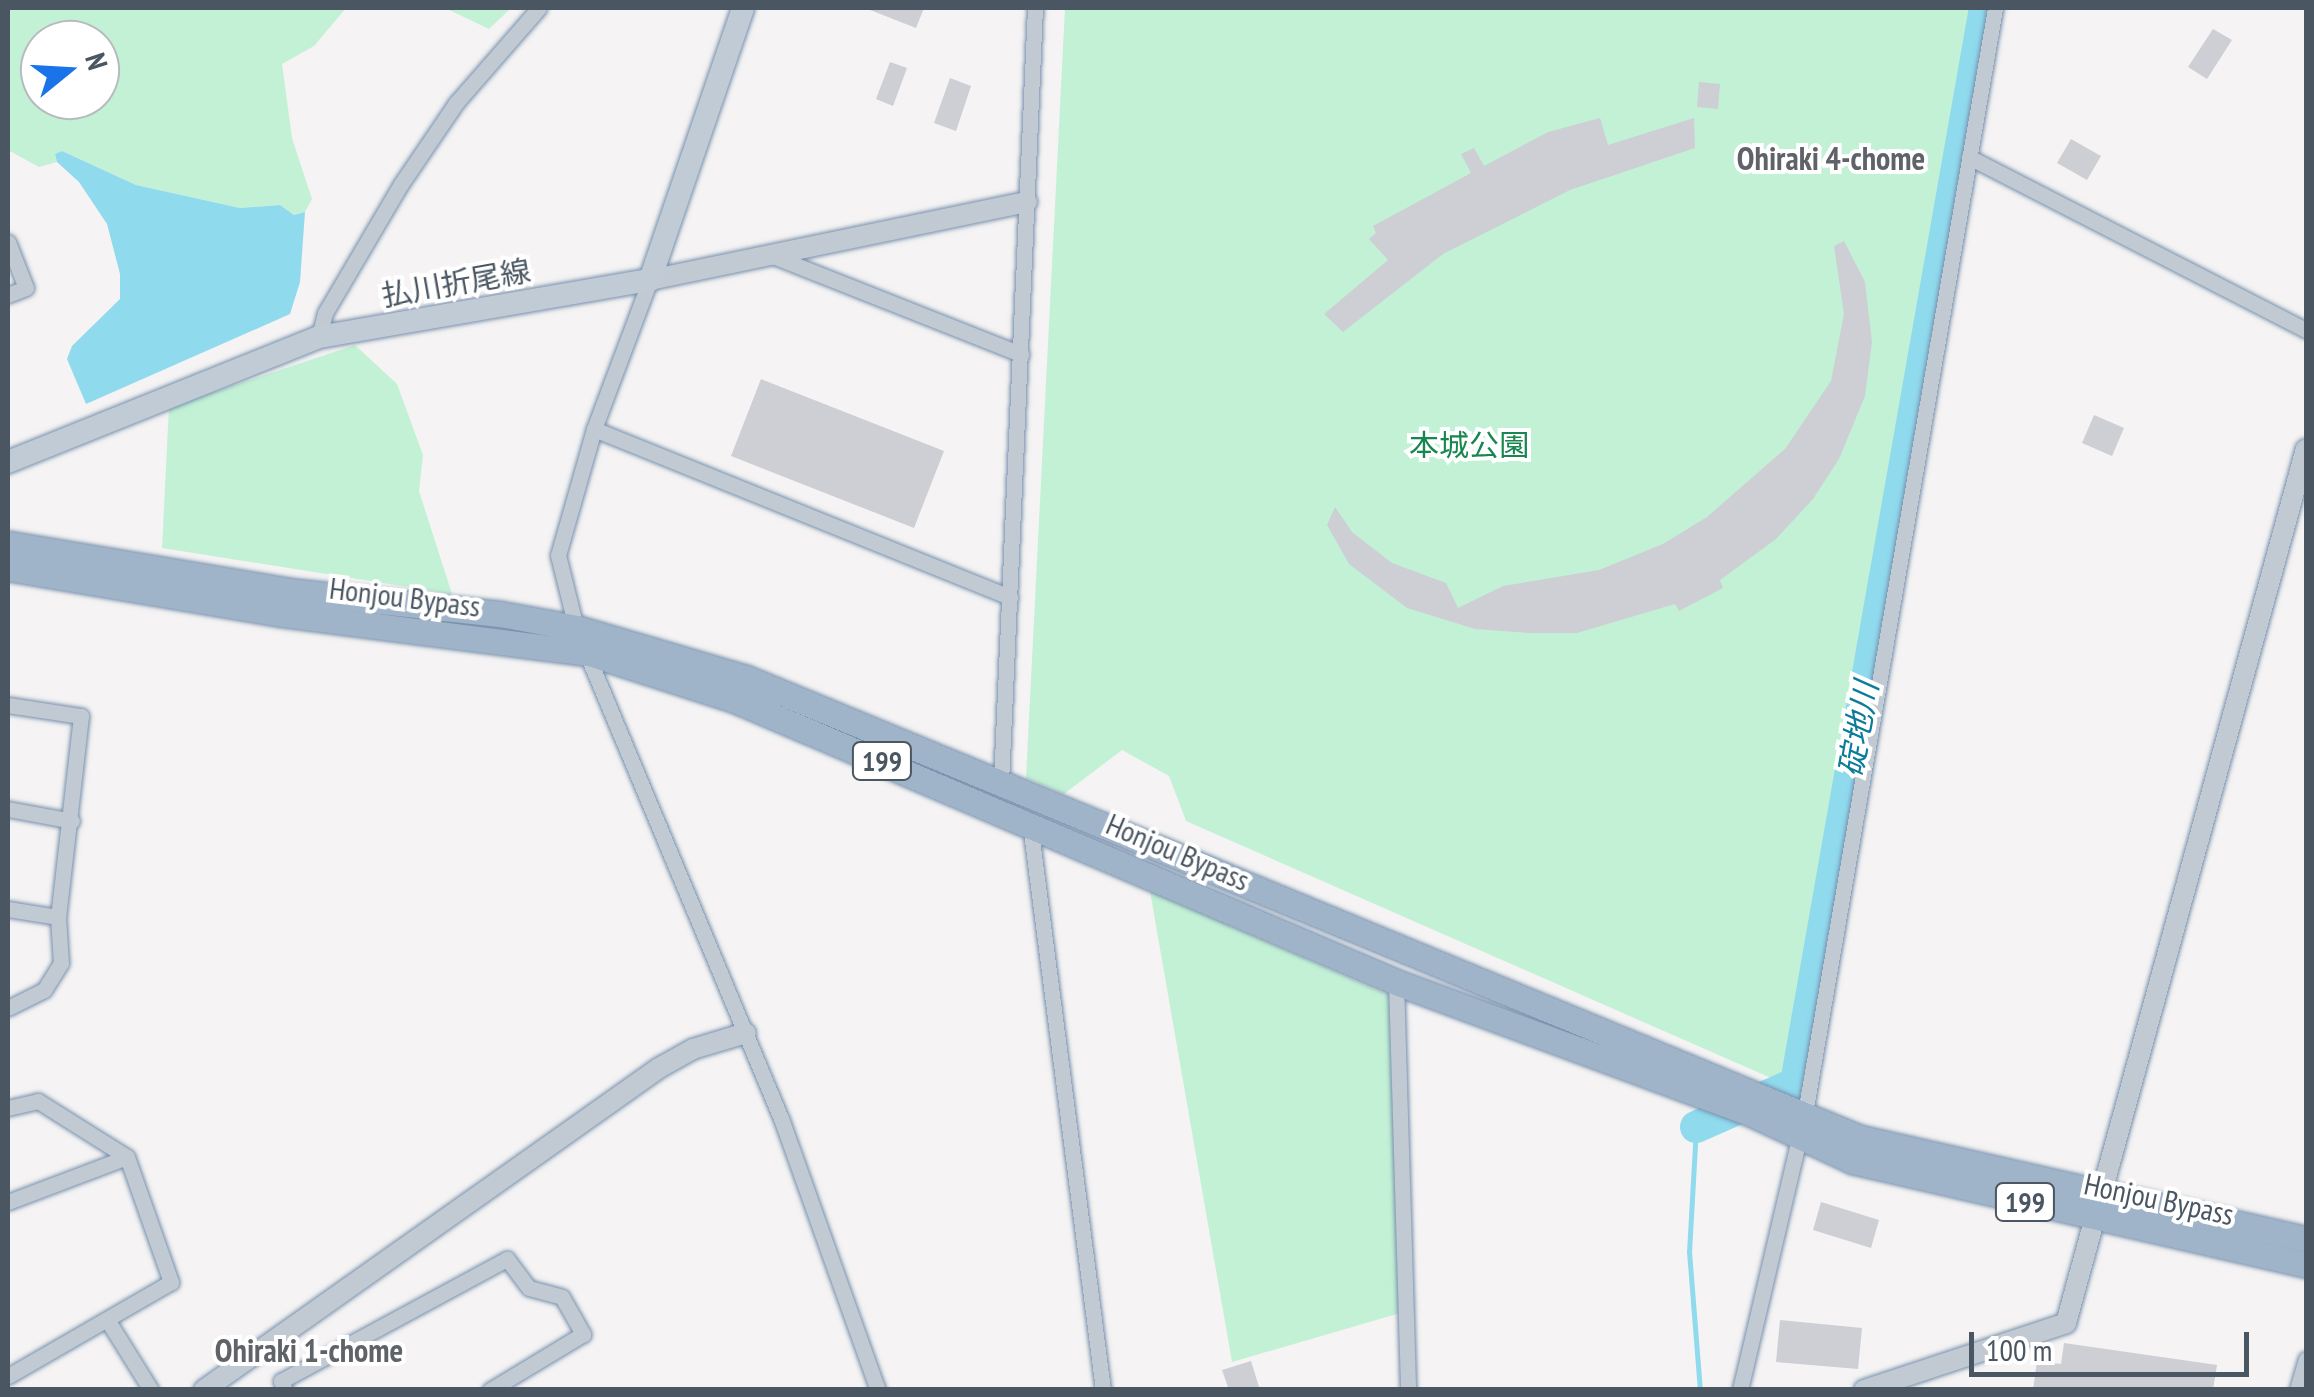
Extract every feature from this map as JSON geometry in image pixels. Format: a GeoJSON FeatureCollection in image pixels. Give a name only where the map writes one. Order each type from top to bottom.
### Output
{"type":"FeatureCollection","features":[{"type":"Feature","properties":{"kind":"highway","name":"Honjou Bypass"},"geometry":{"type":"LineString","coordinates":[[8,544],[288,591],[576,628],[746,678],[1001,782],[1801,1124]]}},
{"type":"Feature","properties":{"kind":"highway","name":"Honjou Bypass"},"geometry":{"type":"LineString","coordinates":[[8,568],[283,614],[589,653],[736,700],[1396,982],[1719,1091],[1752,1114],[1860,1138],[2095,1208],[2306,1264]]}},
{"type":"Feature","properties":{"kind":"highway","name":"Honjou Bypass"},"geometry":{"type":"LineString","coordinates":[[2095,1208],[2306,1240]]}},
{"type":"Feature","properties":{"kind":"main road"},"geometry":{"type":"LineString","coordinates":[[650,280],[744,8]]}},
{"type":"Feature","properties":{"kind":"main road","name":"払川折尾線"},"geometry":{"type":"LineString","coordinates":[[8,461],[319,336],[650,280]]}},
{"type":"Feature","properties":{"kind":"street"},"geometry":{"type":"LineString","coordinates":[[319,336],[325,313],[401,184],[456,104],[539,8]]}},
{"type":"Feature","properties":{"kind":"street"},"geometry":{"type":"LineString","coordinates":[[1001,782],[1035,8]]}},
{"type":"Feature","properties":{"kind":"street"},"geometry":{"type":"LineString","coordinates":[[1740,1390],[1801,1124],[1995,8]]}},
{"type":"Feature","properties":{"kind":"street"},"geometry":{"type":"LineString","coordinates":[[1969,157],[2306,330]]}},
{"type":"Feature","properties":{"kind":"street"},"geometry":{"type":"LineString","coordinates":[[878,1390],[846,1290],[746,1034],[576,628],[558,556],[594,430],[650,280],[1027,202]]}},
{"type":"Feature","properties":{"kind":"street"},"geometry":{"type":"LineString","coordinates":[[8,242],[26,288],[8,294]]}},
{"type":"Feature","properties":{"kind":"street"},"geometry":{"type":"LineString","coordinates":[[774,256],[1020,354]]}},
{"type":"Feature","properties":{"kind":"street"},"geometry":{"type":"LineString","coordinates":[[594,430],[1010,597]]}},
{"type":"Feature","properties":{"kind":"street"},"geometry":{"type":"LineString","coordinates":[[1864,1390],[1901,1384],[2066,1323],[2095,1208],[2238,715],[2306,449]]}},
{"type":"Feature","properties":{"kind":"street"},"geometry":{"type":"LineString","coordinates":[[8,705],[81,716],[58,918],[60,963],[44,990],[8,1008]]}},
{"type":"Feature","properties":{"kind":"street"},"geometry":{"type":"LineString","coordinates":[[8,809],[72,821]]}},
{"type":"Feature","properties":{"kind":"street"},"geometry":{"type":"LineString","coordinates":[[1030,824],[1103,1390]]}},
{"type":"Feature","properties":{"kind":"street"},"geometry":{"type":"LineString","coordinates":[[8,908],[58,918]]}},
{"type":"Feature","properties":{"kind":"street"},"geometry":{"type":"LineString","coordinates":[[1396,982],[1408,1390]]}},
{"type":"Feature","properties":{"kind":"street"},"geometry":{"type":"LineString","coordinates":[[204,1390],[660,1068],[692,1049],[746,1034]]}},
{"type":"Feature","properties":{"kind":"street"},"geometry":{"type":"LineString","coordinates":[[8,1108],[38,1101],[127,1157],[171,1282],[8,1376]]}},
{"type":"Feature","properties":{"kind":"street"},"geometry":{"type":"LineString","coordinates":[[8,1202],[127,1157]]}},
{"type":"Feature","properties":{"kind":"street"},"geometry":{"type":"LineString","coordinates":[[285,1390],[282,1382],[506,1259],[528,1288],[562,1297],[583,1334],[490,1390]]}},
{"type":"Feature","properties":{"kind":"street"},"geometry":{"type":"LineString","coordinates":[[108,1320],[152,1390]]}},
{"type":"Feature","properties":{"kind":"street"},"geometry":{"type":"LineString","coordinates":[[2296,1390],[2306,1360]]}},
{"type":"Feature","properties":{"kind":"green space"},"geometry":{"type":"Polygon","coordinates":[[[8,8],[346,8],[314,46],[282,64],[292,138],[312,199],[305,212],[294,215],[280,205],[240,208],[136,185],[62,151],[55,154],[57,162],[39,167],[8,150],[8,8]]]}},
{"type":"Feature","properties":{"kind":"green space"},"geometry":{"type":"Polygon","coordinates":[[[445,8],[511,8],[489,29],[445,8]]]}},
{"type":"Feature","properties":{"kind":"green space","name":"本城公園"},"geometry":{"type":"Polygon","coordinates":[[[1065,8],[1982,8],[1792,1074],[1782,1083],[1186,821],[1169,776],[1122,750],[1064,794],[1026,778],[1065,8]]]}},
{"type":"Feature","properties":{"kind":"green space"},"geometry":{"type":"Polygon","coordinates":[[[355,345],[397,384],[423,455],[419,491],[452,594],[162,548],[169,407],[355,345]]]}},
{"type":"Feature","properties":{"kind":"green space"},"geometry":{"type":"Polygon","coordinates":[[[1150,891],[1393,997],[1414,1309],[1232,1362],[1150,891]]]}},
{"type":"Feature","properties":{"kind":"water"},"geometry":{"type":"Polygon","coordinates":[[[62,151],[136,185],[240,208],[280,205],[294,215],[305,212],[300,282],[290,314],[86,404],[67,359],[72,346],[120,299],[120,274],[107,224],[79,182],[57,162],[55,154],[62,151]]]}},
{"type":"Feature","properties":{"kind":"building"},"geometry":{"type":"Polygon","coordinates":[[[865,8],[924,8],[916,28],[865,8]]]}},
{"type":"Feature","properties":{"kind":"building"},"geometry":{"type":"Polygon","coordinates":[[[2213,29],[2232,40],[2207,79],[2188,67],[2213,29]]]}},
{"type":"Feature","properties":{"kind":"building"},"geometry":{"type":"Polygon","coordinates":[[[890,62],[907,68],[893,106],[876,99],[890,62]]]}},
{"type":"Feature","properties":{"kind":"building"},"geometry":{"type":"Polygon","coordinates":[[[950,78],[971,86],[956,131],[934,123],[950,78]]]}},
{"type":"Feature","properties":{"kind":"building"},"geometry":{"type":"Polygon","coordinates":[[[1699,82],[1720,84],[1718,109],[1697,107],[1699,82]]]}},
{"type":"Feature","properties":{"kind":"building"},"geometry":{"type":"Polygon","coordinates":[[[1600,118],[1608,145],[1694,118],[1695,148],[1570,190],[1443,254],[1343,332],[1324,314],[1388,260],[1369,239],[1376,233],[1373,226],[1471,173],[1461,154],[1474,148],[1484,166],[1548,132],[1600,118]]]}},
{"type":"Feature","properties":{"kind":"building"},"geometry":{"type":"Polygon","coordinates":[[[2071,139],[2101,156],[2087,180],[2057,163],[2071,139]]]}},
{"type":"Feature","properties":{"kind":"building"},"geometry":{"type":"Polygon","coordinates":[[[1844,241],[1865,282],[1872,342],[1865,396],[1839,459],[1813,499],[1776,539],[1720,580],[1723,588],[1679,611],[1675,604],[1577,633],[1529,633],[1475,629],[1407,608],[1349,564],[1327,525],[1335,507],[1352,532],[1392,563],[1446,583],[1458,608],[1503,586],[1599,570],[1663,544],[1707,517],[1785,449],[1831,381],[1844,314],[1834,246],[1844,241]]]}},
{"type":"Feature","properties":{"kind":"building"},"geometry":{"type":"Polygon","coordinates":[[[761,379],[944,451],[914,528],[731,456],[761,379]]]}},
{"type":"Feature","properties":{"kind":"building"},"geometry":{"type":"Polygon","coordinates":[[[2094,415],[2124,428],[2112,456],[2082,443],[2094,415]]]}},
{"type":"Feature","properties":{"kind":"building"},"geometry":{"type":"Polygon","coordinates":[[[1821,1202],[1879,1220],[1871,1248],[1813,1230],[1821,1202]]]}},
{"type":"Feature","properties":{"kind":"building"},"geometry":{"type":"Polygon","coordinates":[[[1780,1320],[1862,1328],[1858,1369],[1776,1362],[1780,1320]]]}},
{"type":"Feature","properties":{"kind":"building"},"geometry":{"type":"Polygon","coordinates":[[[2064,1343],[2217,1365],[2213,1390],[2033,1390],[2037,1361],[2061,1364],[2064,1343]]]}},
{"type":"Feature","properties":{"kind":"building"},"geometry":{"type":"Polygon","coordinates":[[[1251,1361],[1260,1390],[1229,1390],[1222,1370],[1251,1361]]]}},
{"type":"Feature","properties":{"kind":"waterway","name":"碇地川"},"geometry":{"type":"LineString","coordinates":[[1696,1127],[1796,1083],[1985,8]]}},
{"type":"Feature","properties":{"kind":"waterway","name":"碇地川"},"geometry":{"type":"LineString","coordinates":[[1696,1127],[1689,1251],[1700,1390]]}},
{"type":"Feature","properties":{"kind":"district","name":"Ohiraki 4-chome"},"geometry":{"type":"Point","coordinates":[1831,158]}},
{"type":"Feature","properties":{"kind":"district","name":"Ohiraki 1-chome"},"geometry":{"type":"Point","coordinates":[309,1350]}}]}
